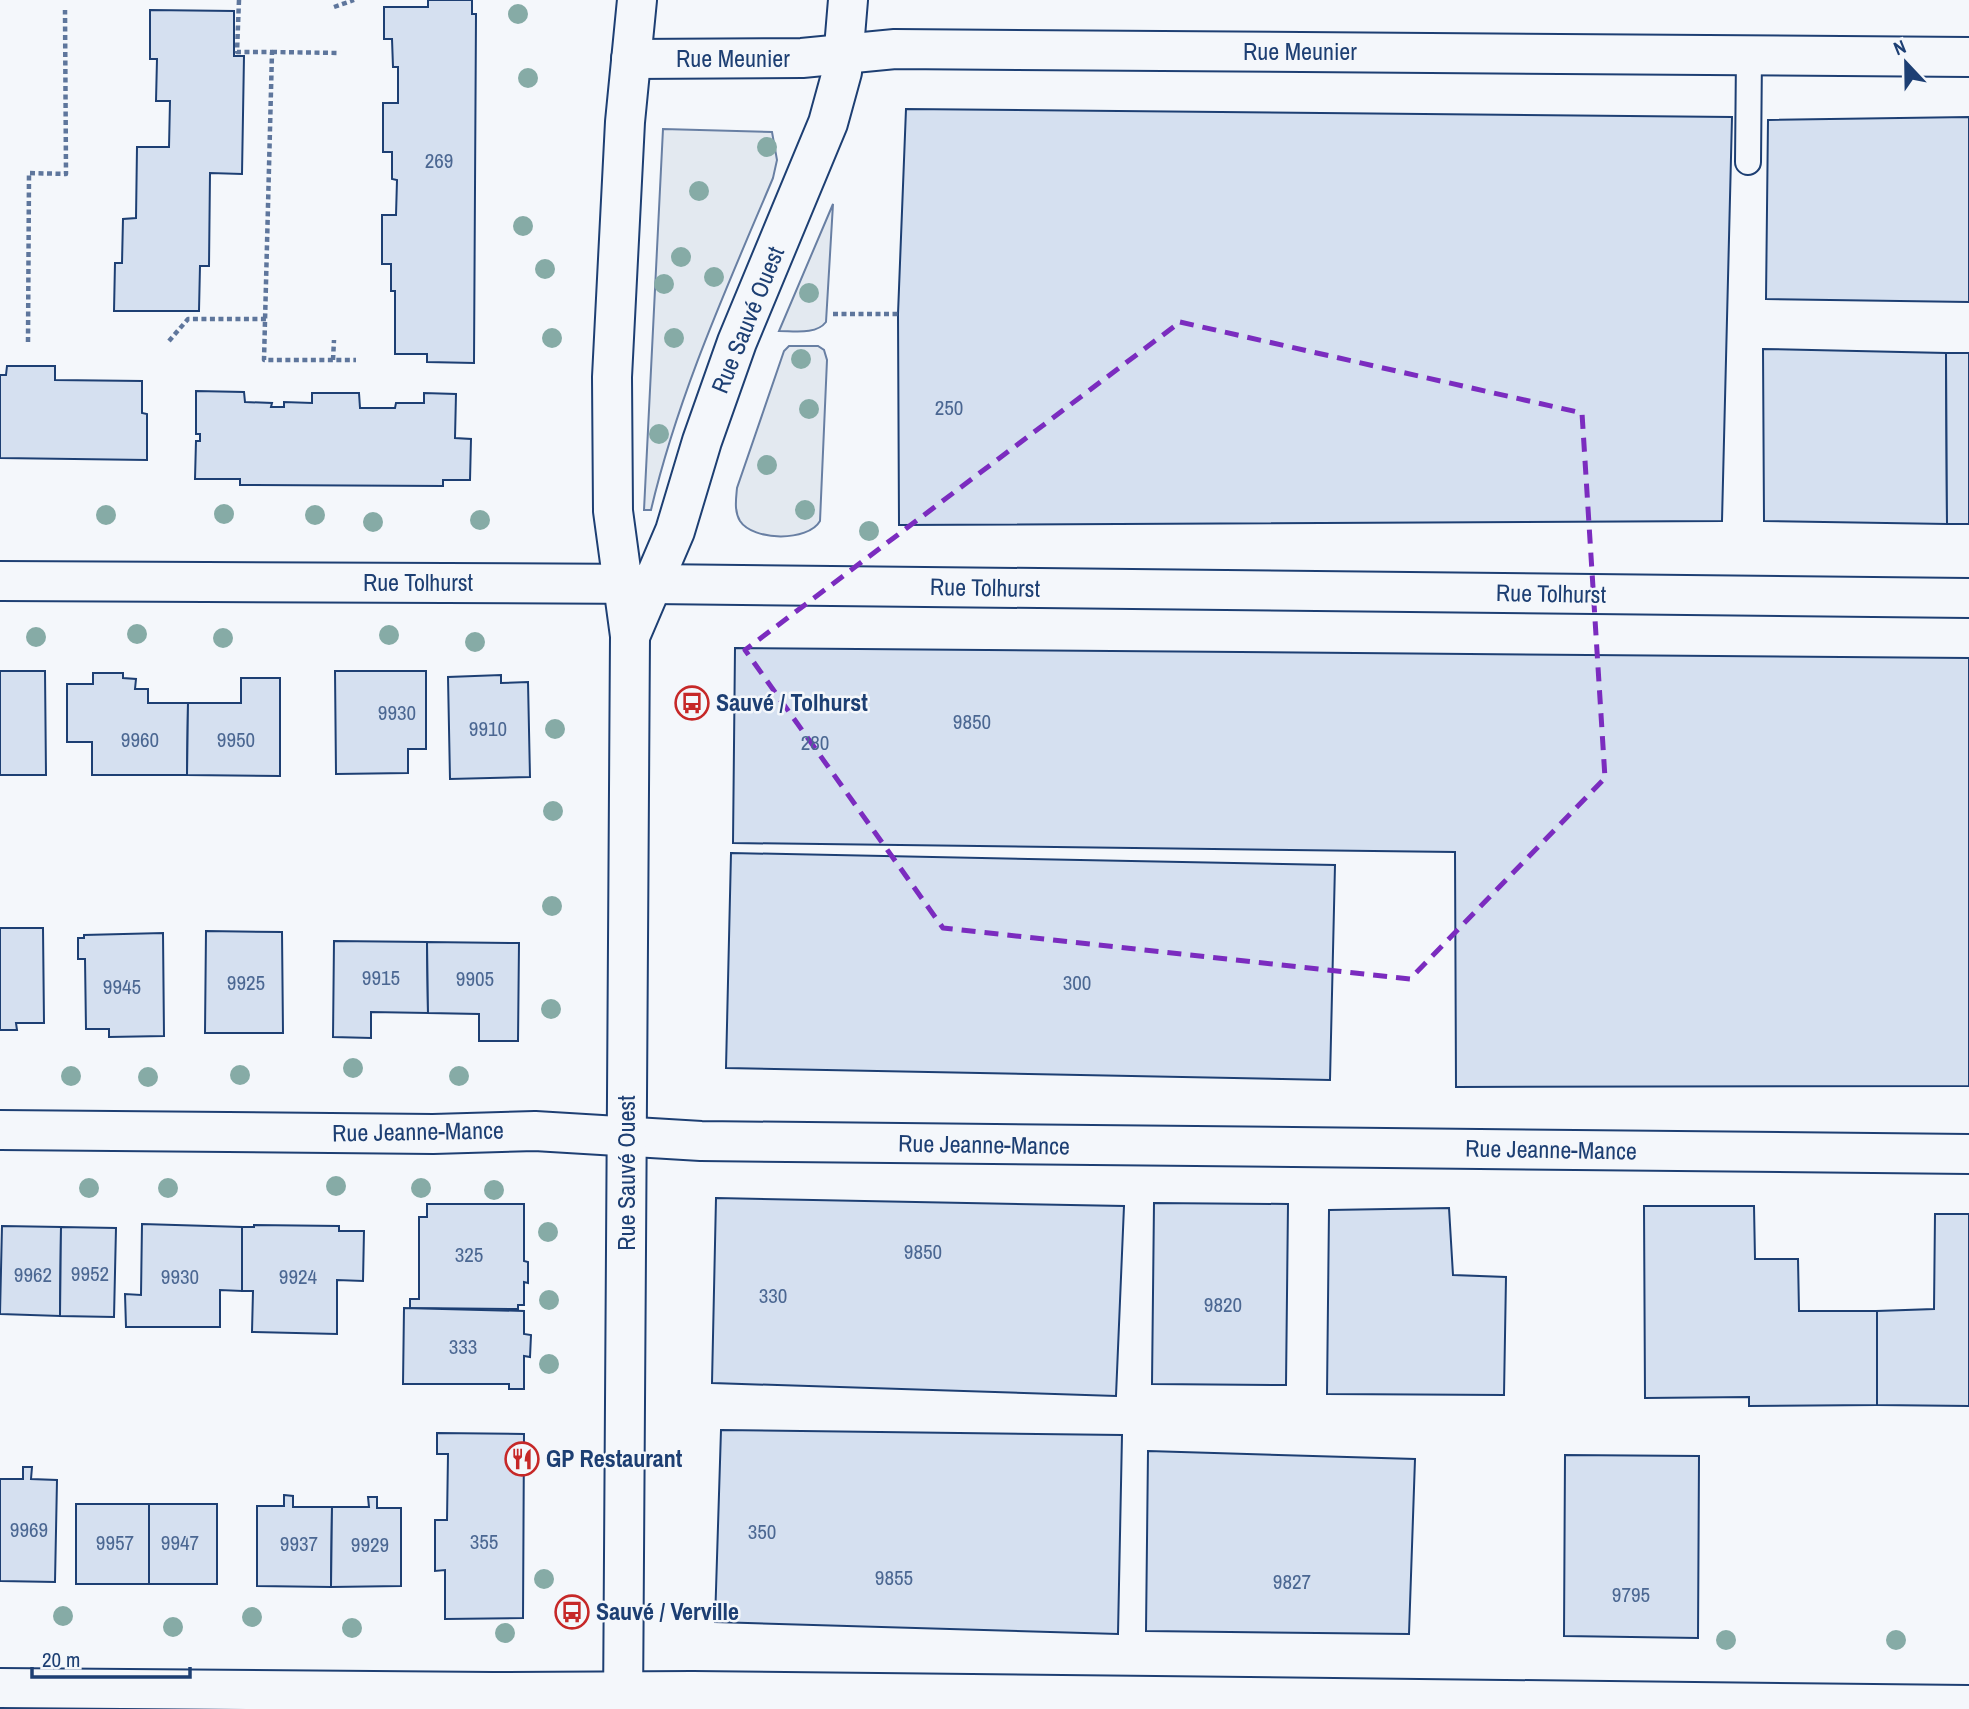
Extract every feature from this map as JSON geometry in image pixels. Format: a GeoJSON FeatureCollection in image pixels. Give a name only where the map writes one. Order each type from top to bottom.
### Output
{"type":"FeatureCollection","features":[{"type":"Feature","properties":{"kind":"street"},"geometry":{"type":"LineString","coordinates":[[637,0],[625,135],[612,377],[613,512],[638,584]]}},
{"type":"Feature","properties":{"kind":"street","name":"Rue Sauvé Ouest"},"geometry":{"type":"LineString","coordinates":[[623,1700],[630,636],[638,584],[675,531],[702,441],[737,342],[828,123],[839,86],[848,0]]}},
{"type":"Feature","properties":{"kind":"street","name":"Rue Meunier"},"geometry":{"type":"LineString","coordinates":[[631,59],[802,58],[888,49],[1969,57]]}},
{"type":"Feature","properties":{"kind":"street","name":"Rue Tolhurst"},"geometry":{"type":"LineString","coordinates":[[0,581],[638,584],[1969,598]]}},
{"type":"Feature","properties":{"kind":"street","name":"Rue Jeanne-Mance"},"geometry":{"type":"LineString","coordinates":[[0,1129],[432,1134],[535,1131],[701,1141],[1969,1154]]}},
{"type":"Feature","properties":{"kind":"street"},"geometry":{"type":"LineString","coordinates":[[0,1688],[493,1692],[623,1700],[1969,1704]]}},
{"type":"Feature","properties":{"kind":"lane"},"geometry":{"type":"LineString","coordinates":[[1748,162],[1749,55]]}},
{"type":"Feature","properties":{"kind":"path"},"geometry":{"type":"LineString","coordinates":[[239,0],[237,52],[340,52]]}},
{"type":"Feature","properties":{"kind":"path"},"geometry":{"type":"LineString","coordinates":[[334,7],[354,0]]}},
{"type":"Feature","properties":{"kind":"path"},"geometry":{"type":"LineString","coordinates":[[28,342],[29,173],[66,174],[65,10]]}},
{"type":"Feature","properties":{"kind":"path"},"geometry":{"type":"LineString","coordinates":[[272,52],[264,360],[356,360]]}},
{"type":"Feature","properties":{"kind":"path"},"geometry":{"type":"LineString","coordinates":[[833,314],[898,314]]}},
{"type":"Feature","properties":{"kind":"path"},"geometry":{"type":"LineString","coordinates":[[169,341],[188,319],[266,319]]}},
{"type":"Feature","properties":{"kind":"path"},"geometry":{"type":"LineString","coordinates":[[333,360],[334,340]]}},
{"type":"Feature","properties":{"kind":"highlighted area"},"geometry":{"type":"Polygon","coordinates":[[[1180,322],[1582,413],[1605,778],[1410,979],[943,928],[745,650],[1180,322]]]}},
{"type":"Feature","properties":{"kind":"shaded area"},"geometry":{"type":"Polygon","coordinates":[[[663,129],[772,132],[777,160],[773,178],[689,383],[651,510],[644,510],[663,129]]]}},
{"type":"Feature","properties":{"kind":"shaded area"},"geometry":{"type":"Polygon","coordinates":[[[833,204],[826,322],[811,331],[779,331],[833,204]]]}},
{"type":"Feature","properties":{"kind":"shaded area"},"geometry":{"type":"Polygon","coordinates":[[[789,346],[818,346],[824,350],[827,360],[820,521],[804,533],[780,536],[747,528],[738,517],[736,501],[737,488],[784,351],[789,346]]]}},
{"type":"Feature","properties":{"kind":"building"},"geometry":{"type":"Polygon","coordinates":[[[428,0],[472,0],[472,14],[476,14],[474,363],[427,362],[427,354],[395,354],[395,291],[391,291],[391,264],[382,264],[382,215],[396,215],[397,180],[392,179],[392,152],[383,152],[383,103],[398,103],[398,67],[393,67],[392,39],[384,39],[384,7],[428,7],[428,0]]]}},
{"type":"Feature","properties":{"kind":"building"},"geometry":{"type":"Polygon","coordinates":[[[150,10],[234,11],[234,56],[244,56],[242,174],[210,173],[209,266],[200,266],[199,311],[114,311],[115,263],[122,263],[123,219],[136,218],[137,147],[169,147],[170,101],[156,101],[157,59],[150,59],[150,10]]]}},
{"type":"Feature","properties":{"kind":"building"},"geometry":{"type":"Polygon","coordinates":[[[906,109],[1732,117],[1722,521],[899,525],[898,314],[906,109]]]}},
{"type":"Feature","properties":{"kind":"building"},"geometry":{"type":"Polygon","coordinates":[[[1969,117],[1969,302],[1766,299],[1768,120],[1969,117]]]}},
{"type":"Feature","properties":{"kind":"building"},"geometry":{"type":"Polygon","coordinates":[[[1763,349],[1946,353],[1947,524],[1764,521],[1763,349]]]}},
{"type":"Feature","properties":{"kind":"building"},"geometry":{"type":"Polygon","coordinates":[[[1946,353],[1969,353],[1969,524],[1947,524],[1946,353]]]}},
{"type":"Feature","properties":{"kind":"building"},"geometry":{"type":"Polygon","coordinates":[[[7,366],[55,366],[55,380],[142,381],[142,413],[147,414],[147,460],[0,458],[0,375],[6,375],[7,366]]]}},
{"type":"Feature","properties":{"kind":"building"},"geometry":{"type":"Polygon","coordinates":[[[196,391],[244,392],[245,402],[272,403],[271,407],[284,407],[284,402],[312,403],[312,393],[359,393],[360,408],[395,408],[396,403],[424,403],[424,393],[456,394],[455,438],[471,439],[470,480],[443,480],[443,486],[240,485],[240,479],[195,479],[196,441],[200,441],[200,434],[196,434],[196,391]]]}},
{"type":"Feature","properties":{"kind":"building"},"geometry":{"type":"Polygon","coordinates":[[[735,648],[1969,658],[1969,1086],[1456,1087],[1455,852],[733,843],[735,648]]]}},
{"type":"Feature","properties":{"kind":"building"},"geometry":{"type":"Polygon","coordinates":[[[0,671],[45,671],[46,775],[0,775],[0,671]]]}},
{"type":"Feature","properties":{"kind":"building"},"geometry":{"type":"Polygon","coordinates":[[[335,671],[426,671],[426,749],[408,749],[408,773],[336,774],[335,671]]]}},
{"type":"Feature","properties":{"kind":"building"},"geometry":{"type":"Polygon","coordinates":[[[93,673],[123,673],[123,678],[136,679],[135,689],[148,689],[148,703],[188,703],[187,775],[92,775],[92,742],[67,742],[67,684],[93,684],[93,673]]]}},
{"type":"Feature","properties":{"kind":"building"},"geometry":{"type":"Polygon","coordinates":[[[501,675],[501,683],[528,682],[530,777],[450,779],[448,677],[501,675]]]}},
{"type":"Feature","properties":{"kind":"building"},"geometry":{"type":"Polygon","coordinates":[[[241,678],[280,678],[280,776],[187,775],[188,703],[241,703],[241,678]]]}},
{"type":"Feature","properties":{"kind":"building"},"geometry":{"type":"Polygon","coordinates":[[[731,853],[1335,865],[1330,1080],[726,1068],[731,853]]]}},
{"type":"Feature","properties":{"kind":"building"},"geometry":{"type":"Polygon","coordinates":[[[0,928],[43,928],[44,1023],[16,1023],[17,1030],[0,1030],[0,928]]]}},
{"type":"Feature","properties":{"kind":"building"},"geometry":{"type":"Polygon","coordinates":[[[206,931],[282,932],[283,1033],[205,1033],[206,931]]]}},
{"type":"Feature","properties":{"kind":"building"},"geometry":{"type":"Polygon","coordinates":[[[163,933],[164,1036],[109,1037],[109,1029],[86,1029],[85,959],[78,959],[78,938],[84,938],[84,935],[163,933]]]}},
{"type":"Feature","properties":{"kind":"building"},"geometry":{"type":"Polygon","coordinates":[[[334,941],[427,942],[428,1013],[371,1012],[371,1038],[333,1037],[334,941]]]}},
{"type":"Feature","properties":{"kind":"building"},"geometry":{"type":"Polygon","coordinates":[[[427,942],[519,943],[518,1041],[479,1041],[479,1014],[428,1013],[427,942]]]}},
{"type":"Feature","properties":{"kind":"building"},"geometry":{"type":"Polygon","coordinates":[[[716,1198],[1124,1206],[1116,1396],[712,1383],[716,1198]]]}},
{"type":"Feature","properties":{"kind":"building"},"geometry":{"type":"Polygon","coordinates":[[[1154,1203],[1288,1204],[1286,1385],[1152,1384],[1154,1203]]]}},
{"type":"Feature","properties":{"kind":"building"},"geometry":{"type":"Polygon","coordinates":[[[427,1204],[524,1204],[524,1261],[528,1262],[528,1283],[524,1282],[524,1305],[518,1305],[518,1309],[410,1308],[410,1299],[419,1299],[419,1217],[427,1217],[427,1204]]]}},
{"type":"Feature","properties":{"kind":"building"},"geometry":{"type":"Polygon","coordinates":[[[1644,1206],[1754,1206],[1755,1259],[1798,1259],[1799,1311],[1877,1311],[1877,1405],[1749,1406],[1749,1397],[1645,1398],[1644,1206]]]}},
{"type":"Feature","properties":{"kind":"building"},"geometry":{"type":"Polygon","coordinates":[[[1449,1208],[1453,1275],[1506,1277],[1504,1395],[1327,1394],[1329,1210],[1449,1208]]]}},
{"type":"Feature","properties":{"kind":"building"},"geometry":{"type":"Polygon","coordinates":[[[1935,1214],[1969,1214],[1969,1406],[1877,1405],[1877,1311],[1934,1309],[1935,1214]]]}},
{"type":"Feature","properties":{"kind":"building"},"geometry":{"type":"Polygon","coordinates":[[[142,1224],[242,1227],[242,1291],[220,1290],[220,1327],[126,1327],[125,1294],[141,1295],[142,1224]]]}},
{"type":"Feature","properties":{"kind":"building"},"geometry":{"type":"Polygon","coordinates":[[[2,1226],[61,1227],[60,1316],[0,1314],[2,1226]]]}},
{"type":"Feature","properties":{"kind":"building"},"geometry":{"type":"Polygon","coordinates":[[[339,1226],[339,1231],[364,1231],[363,1281],[337,1280],[337,1334],[252,1332],[253,1291],[242,1291],[242,1227],[339,1226]]]}},
{"type":"Feature","properties":{"kind":"building"},"geometry":{"type":"Polygon","coordinates":[[[61,1227],[116,1228],[114,1317],[60,1316],[61,1227]]]}},
{"type":"Feature","properties":{"kind":"building"},"geometry":{"type":"Polygon","coordinates":[[[404,1308],[524,1311],[524,1334],[531,1335],[530,1357],[524,1356],[524,1389],[509,1389],[509,1384],[403,1384],[404,1308]]]}},
{"type":"Feature","properties":{"kind":"building"},"geometry":{"type":"Polygon","coordinates":[[[721,1430],[1122,1435],[1118,1634],[715,1622],[721,1430]]]}},
{"type":"Feature","properties":{"kind":"building"},"geometry":{"type":"Polygon","coordinates":[[[437,1433],[524,1434],[523,1618],[445,1619],[445,1570],[435,1571],[435,1520],[447,1520],[448,1454],[437,1454],[437,1433]]]}},
{"type":"Feature","properties":{"kind":"building"},"geometry":{"type":"Polygon","coordinates":[[[1148,1451],[1415,1459],[1409,1634],[1146,1631],[1148,1451]]]}},
{"type":"Feature","properties":{"kind":"building"},"geometry":{"type":"Polygon","coordinates":[[[1565,1455],[1699,1456],[1698,1638],[1564,1636],[1565,1455]]]}},
{"type":"Feature","properties":{"kind":"building"},"geometry":{"type":"Polygon","coordinates":[[[23,1467],[32,1467],[31,1479],[57,1480],[55,1582],[0,1581],[0,1479],[23,1479],[23,1467]]]}},
{"type":"Feature","properties":{"kind":"building"},"geometry":{"type":"Polygon","coordinates":[[[284,1495],[293,1496],[293,1507],[332,1507],[331,1587],[257,1586],[257,1506],[284,1506],[284,1495]]]}},
{"type":"Feature","properties":{"kind":"building"},"geometry":{"type":"Polygon","coordinates":[[[368,1497],[377,1497],[377,1508],[401,1508],[401,1586],[331,1587],[332,1507],[369,1507],[368,1497]]]}},
{"type":"Feature","properties":{"kind":"building"},"geometry":{"type":"Polygon","coordinates":[[[76,1504],[149,1504],[149,1584],[76,1584],[76,1504]]]}},
{"type":"Feature","properties":{"kind":"building"},"geometry":{"type":"Polygon","coordinates":[[[149,1504],[217,1504],[217,1584],[149,1584],[149,1504]]]}},
{"type":"Feature","properties":{"kind":"place","name":"Sauvé / Tolhurst"},"geometry":{"type":"Point","coordinates":[692,703]}},
{"type":"Feature","properties":{"kind":"place","name":"GP Restaurant"},"geometry":{"type":"Point","coordinates":[522,1459]}},
{"type":"Feature","properties":{"kind":"place","name":"Sauvé / Verville"},"geometry":{"type":"Point","coordinates":[572,1612]}}]}
